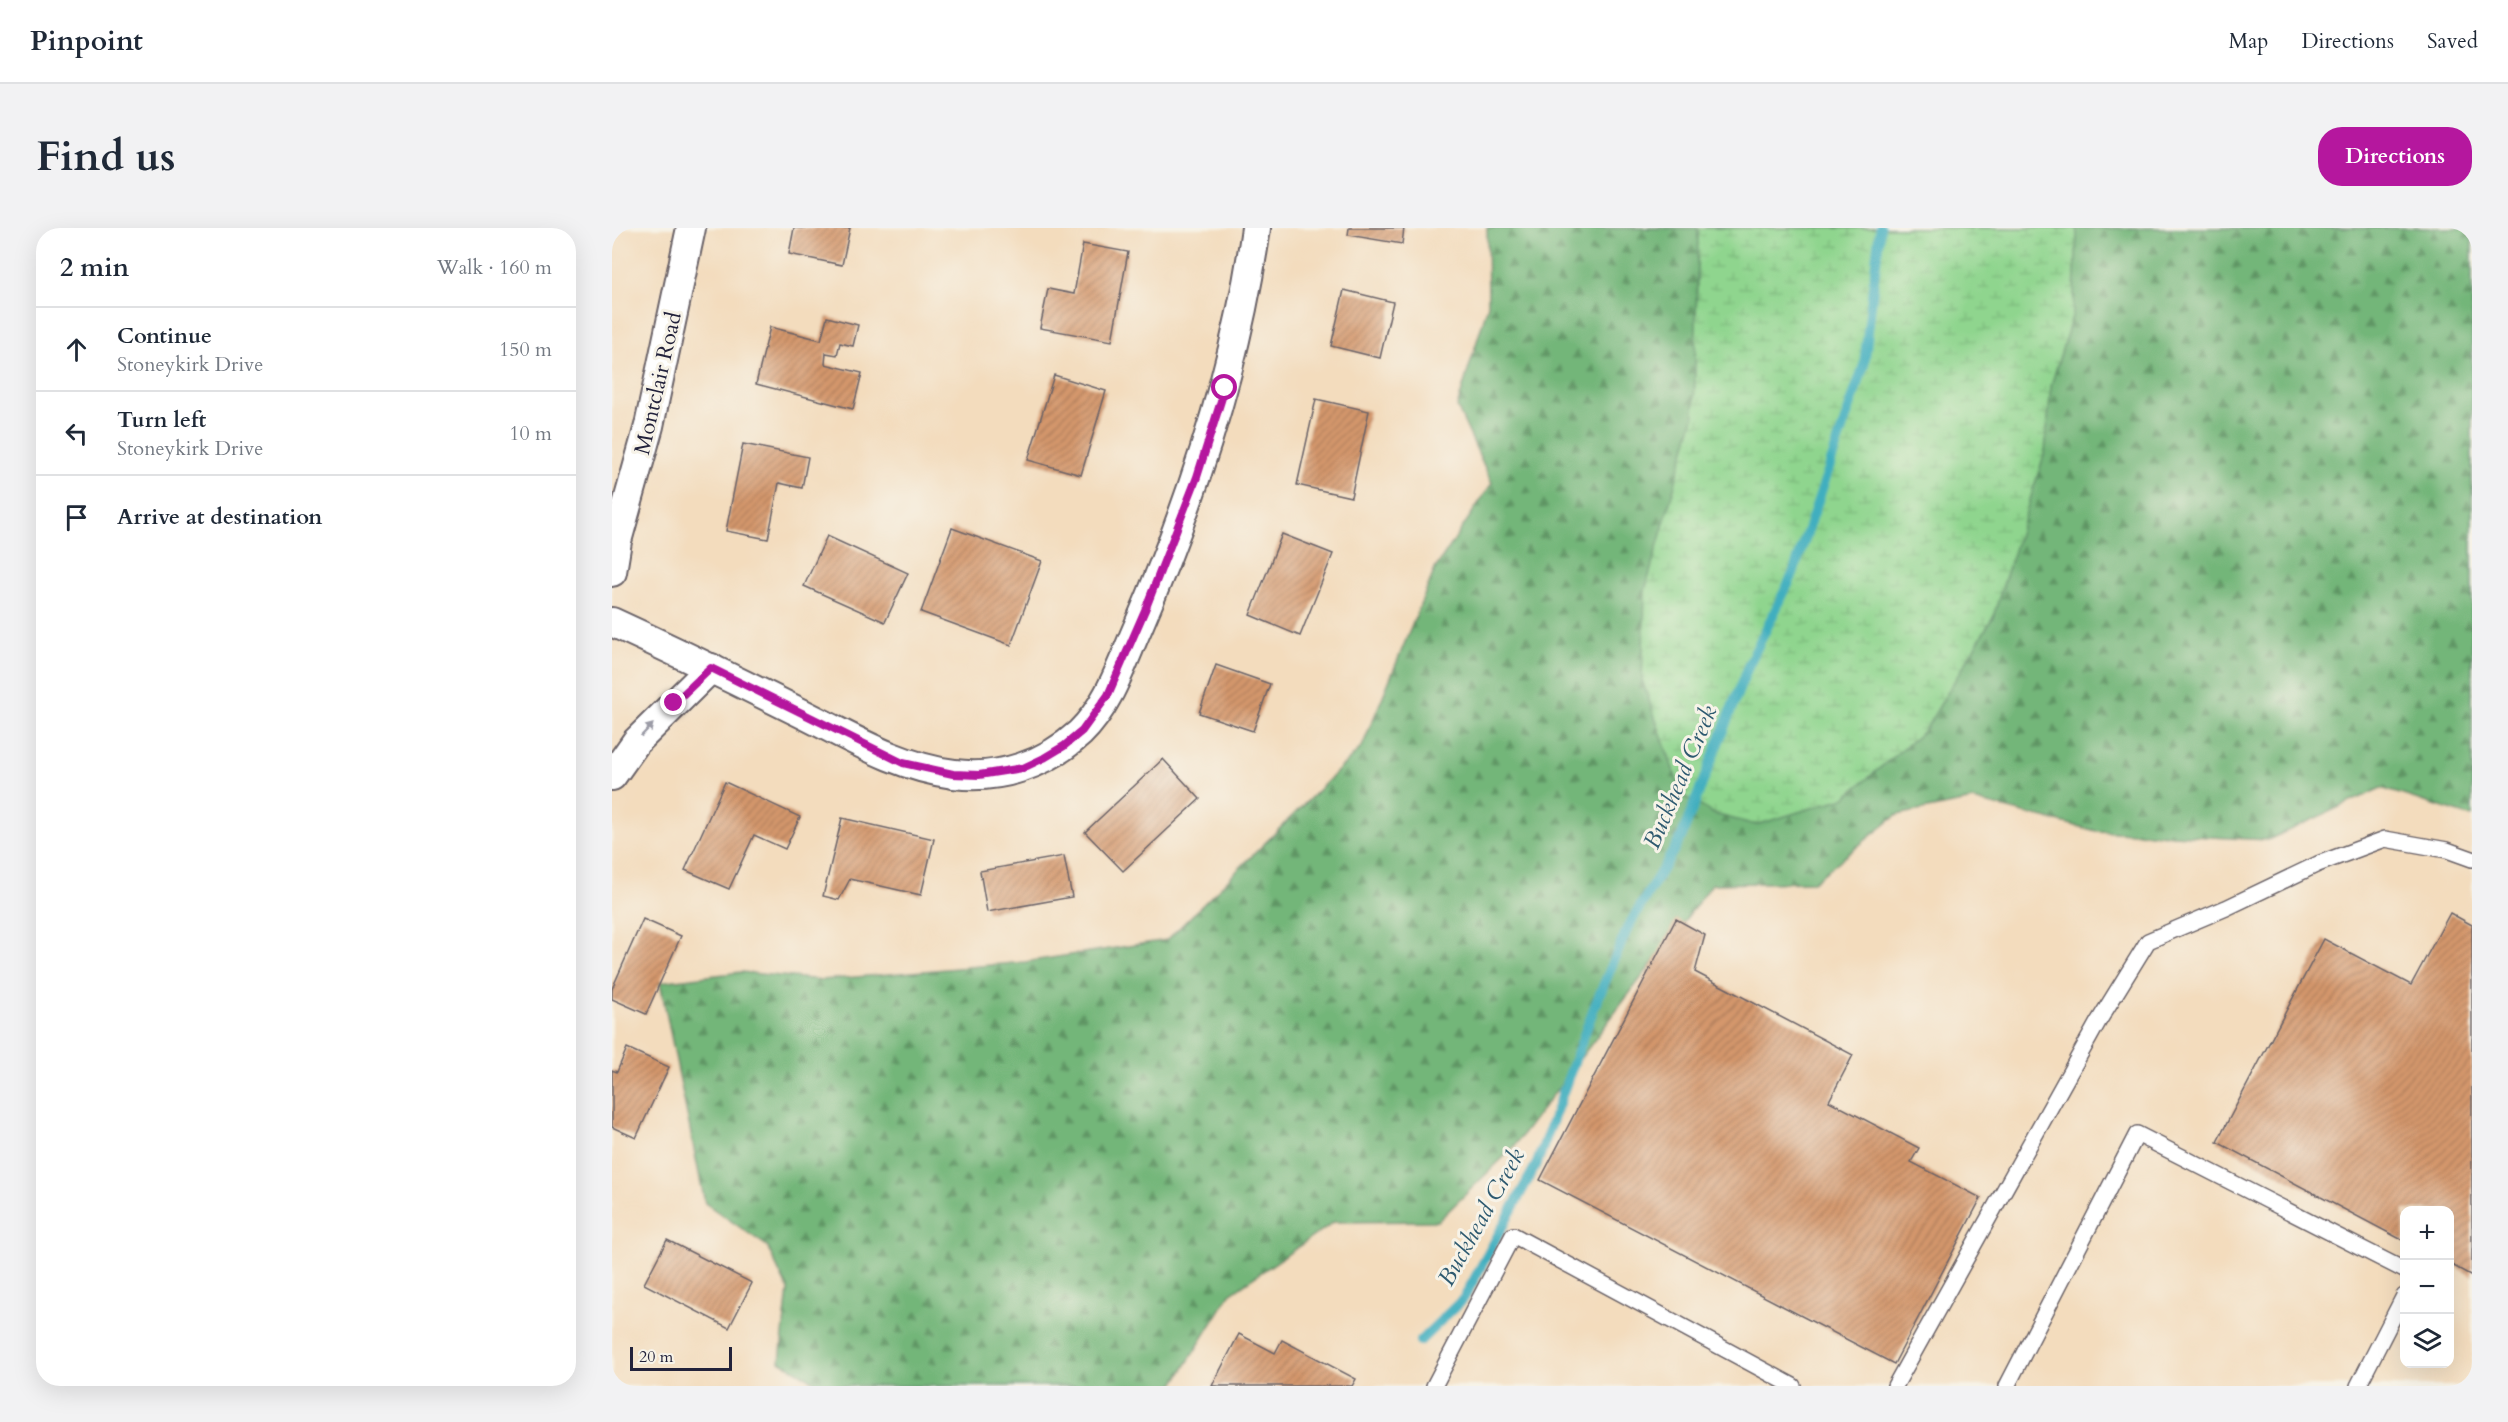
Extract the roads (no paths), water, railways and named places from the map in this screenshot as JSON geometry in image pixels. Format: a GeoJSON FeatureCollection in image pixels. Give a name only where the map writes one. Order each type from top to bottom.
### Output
{"type":"FeatureCollection","features":[{"type":"Feature","properties":{"kind":"street","name":"Montclair Road"},"geometry":{"type":"LineString","coordinates":[[612,572],[617,541],[649,426],[691,228]]}},
{"type":"Feature","properties":{"kind":"street"},"geometry":{"type":"LineString","coordinates":[[612,622],[903,763],[953,774],[1000,773],[1023,768],[1064,746],[1082,731],[1108,695],[1145,610],[1197,477],[1225,388],[1250,273],[1256,228]]}},
{"type":"Feature","properties":{"kind":"street"},"geometry":{"type":"LineString","coordinates":[[612,776],[636,742],[711,668]]}},
{"type":"Feature","properties":{"kind":"lane"},"geometry":{"type":"LineString","coordinates":[[1895,1386],[2098,1022],[2148,941],[2226,908],[2318,864],[2385,839],[2447,850],[2472,859]]}},
{"type":"Feature","properties":{"kind":"lane"},"geometry":{"type":"LineString","coordinates":[[2007,1386],[2137,1134],[2400,1268]]}},
{"type":"Feature","properties":{"kind":"lane"},"geometry":{"type":"LineString","coordinates":[[1434,1386],[1513,1235],[1793,1386]]}},
{"type":"Feature","properties":{"kind":"lane"},"geometry":{"type":"LineString","coordinates":[[2358,1386],[2400,1304]]}},
{"type":"Feature","properties":{"kind":"waterway","name":"Buckhead Creek"},"geometry":{"type":"LineString","coordinates":[[1420,1341],[1464,1298],[1537,1163],[1594,1008],[1628,927],[1681,838],[1749,664],[1793,574],[1864,365],[1880,228]]}}]}
